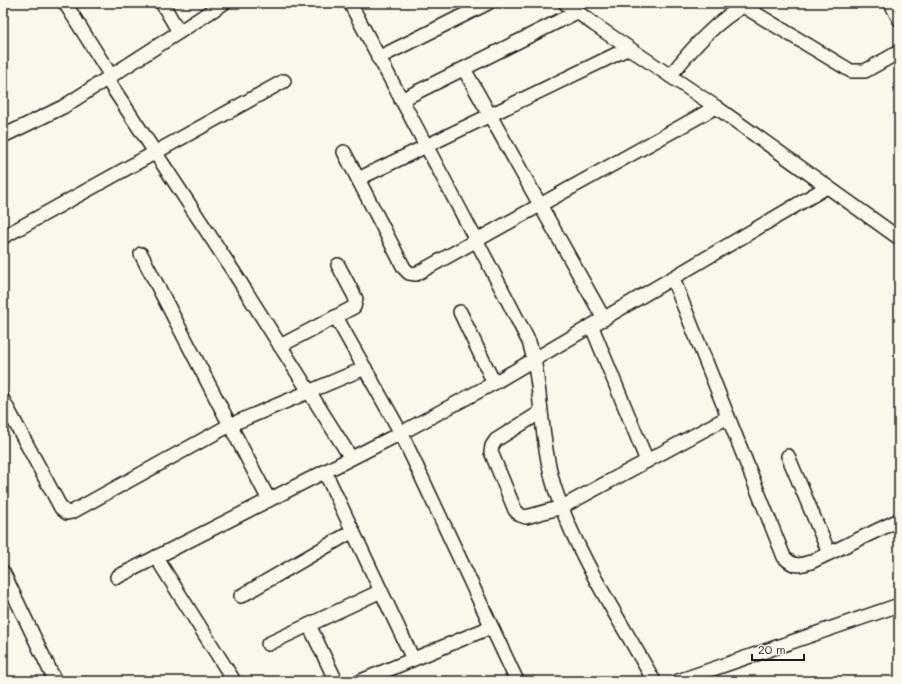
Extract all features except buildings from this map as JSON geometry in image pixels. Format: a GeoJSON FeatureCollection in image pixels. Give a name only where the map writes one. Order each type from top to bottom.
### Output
{"type":"FeatureCollection","features":[{"type":"Feature","properties":{"kind":"street"},"geometry":{"type":"LineString","coordinates":[[65,3],[155,153],[351,458]]}},
{"type":"Feature","properties":{"kind":"street"},"geometry":{"type":"LineString","coordinates":[[162,3],[179,32]]}},
{"type":"Feature","properties":{"kind":"street"},"geometry":{"type":"LineString","coordinates":[[3,136],[63,107],[224,3]]}},
{"type":"Feature","properties":{"kind":"street"},"geometry":{"type":"LineString","coordinates":[[350,3],[425,147],[477,240],[529,342],[535,359],[544,439],[555,488],[562,507],[572,534],[654,681]]}},
{"type":"Feature","properties":{"kind":"street"},"geometry":{"type":"LineString","coordinates":[[378,58],[488,3]]}},
{"type":"Feature","properties":{"kind":"street"},"geometry":{"type":"LineString","coordinates":[[565,3],[716,107],[899,238]]}},
{"type":"Feature","properties":{"kind":"street"},"geometry":{"type":"LineString","coordinates":[[891,3],[899,19]]}},
{"type":"Feature","properties":{"kind":"street"},"geometry":{"type":"LineString","coordinates":[[670,76],[694,46],[720,22],[746,4],[851,71],[865,71],[899,52]]}},
{"type":"Feature","properties":{"kind":"street"},"geometry":{"type":"LineString","coordinates":[[401,100],[577,12]]}},
{"type":"Feature","properties":{"kind":"street"},"geometry":{"type":"LineString","coordinates":[[358,179],[629,48]]}},
{"type":"Feature","properties":{"kind":"street"},"geometry":{"type":"LineString","coordinates":[[464,69],[604,319]]}},
{"type":"Feature","properties":{"kind":"street"},"geometry":{"type":"LineString","coordinates":[[3,237],[284,81]]}},
{"type":"Feature","properties":{"kind":"street"},"geometry":{"type":"LineString","coordinates":[[344,152],[404,268],[409,273],[416,274],[422,272],[539,204],[716,107]]}},
{"type":"Feature","properties":{"kind":"street"},"geometry":{"type":"LineString","coordinates":[[117,577],[401,433],[494,383],[828,186]]}},
{"type":"Feature","properties":{"kind":"street"},"geometry":{"type":"LineString","coordinates":[[141,254],[269,500]]}},
{"type":"Feature","properties":{"kind":"street"},"geometry":{"type":"LineString","coordinates":[[280,346],[354,307],[356,299],[338,265]]}},
{"type":"Feature","properties":{"kind":"street"},"geometry":{"type":"LineString","coordinates":[[673,278],[784,558],[791,564],[800,565],[899,520]]}},
{"type":"Feature","properties":{"kind":"street"},"geometry":{"type":"LineString","coordinates":[[460,312],[494,383]]}},
{"type":"Feature","properties":{"kind":"street"},"geometry":{"type":"LineString","coordinates":[[336,317],[401,433],[517,681]]}},
{"type":"Feature","properties":{"kind":"street"},"geometry":{"type":"LineString","coordinates":[[592,326],[647,461]]}},
{"type":"Feature","properties":{"kind":"street"},"geometry":{"type":"LineString","coordinates":[[3,400],[61,508],[66,513],[72,512],[230,425],[365,368]]}},
{"type":"Feature","properties":{"kind":"street"},"geometry":{"type":"LineString","coordinates":[[541,412],[496,440],[492,446],[491,452],[515,510],[520,515],[526,517],[562,507],[728,417]]}},
{"type":"Feature","properties":{"kind":"street"},"geometry":{"type":"LineString","coordinates":[[788,456],[829,553]]}},
{"type":"Feature","properties":{"kind":"street"},"geometry":{"type":"LineString","coordinates":[[325,472],[413,659]]}},
{"type":"Feature","properties":{"kind":"street"},"geometry":{"type":"LineString","coordinates":[[241,596],[353,532]]}},
{"type":"Feature","properties":{"kind":"street"},"geometry":{"type":"LineString","coordinates":[[156,557],[234,681]]}},
{"type":"Feature","properties":{"kind":"street"},"geometry":{"type":"LineString","coordinates":[[3,572],[55,681]]}},
{"type":"Feature","properties":{"kind":"street"},"geometry":{"type":"LineString","coordinates":[[268,644],[381,591]]}},
{"type":"Feature","properties":{"kind":"street"},"geometry":{"type":"LineString","coordinates":[[686,680],[899,605]]}},
{"type":"Feature","properties":{"kind":"street"},"geometry":{"type":"LineString","coordinates":[[309,624],[336,681]]}},
{"type":"Feature","properties":{"kind":"street"},"geometry":{"type":"LineString","coordinates":[[361,681],[492,626]]}}]}
